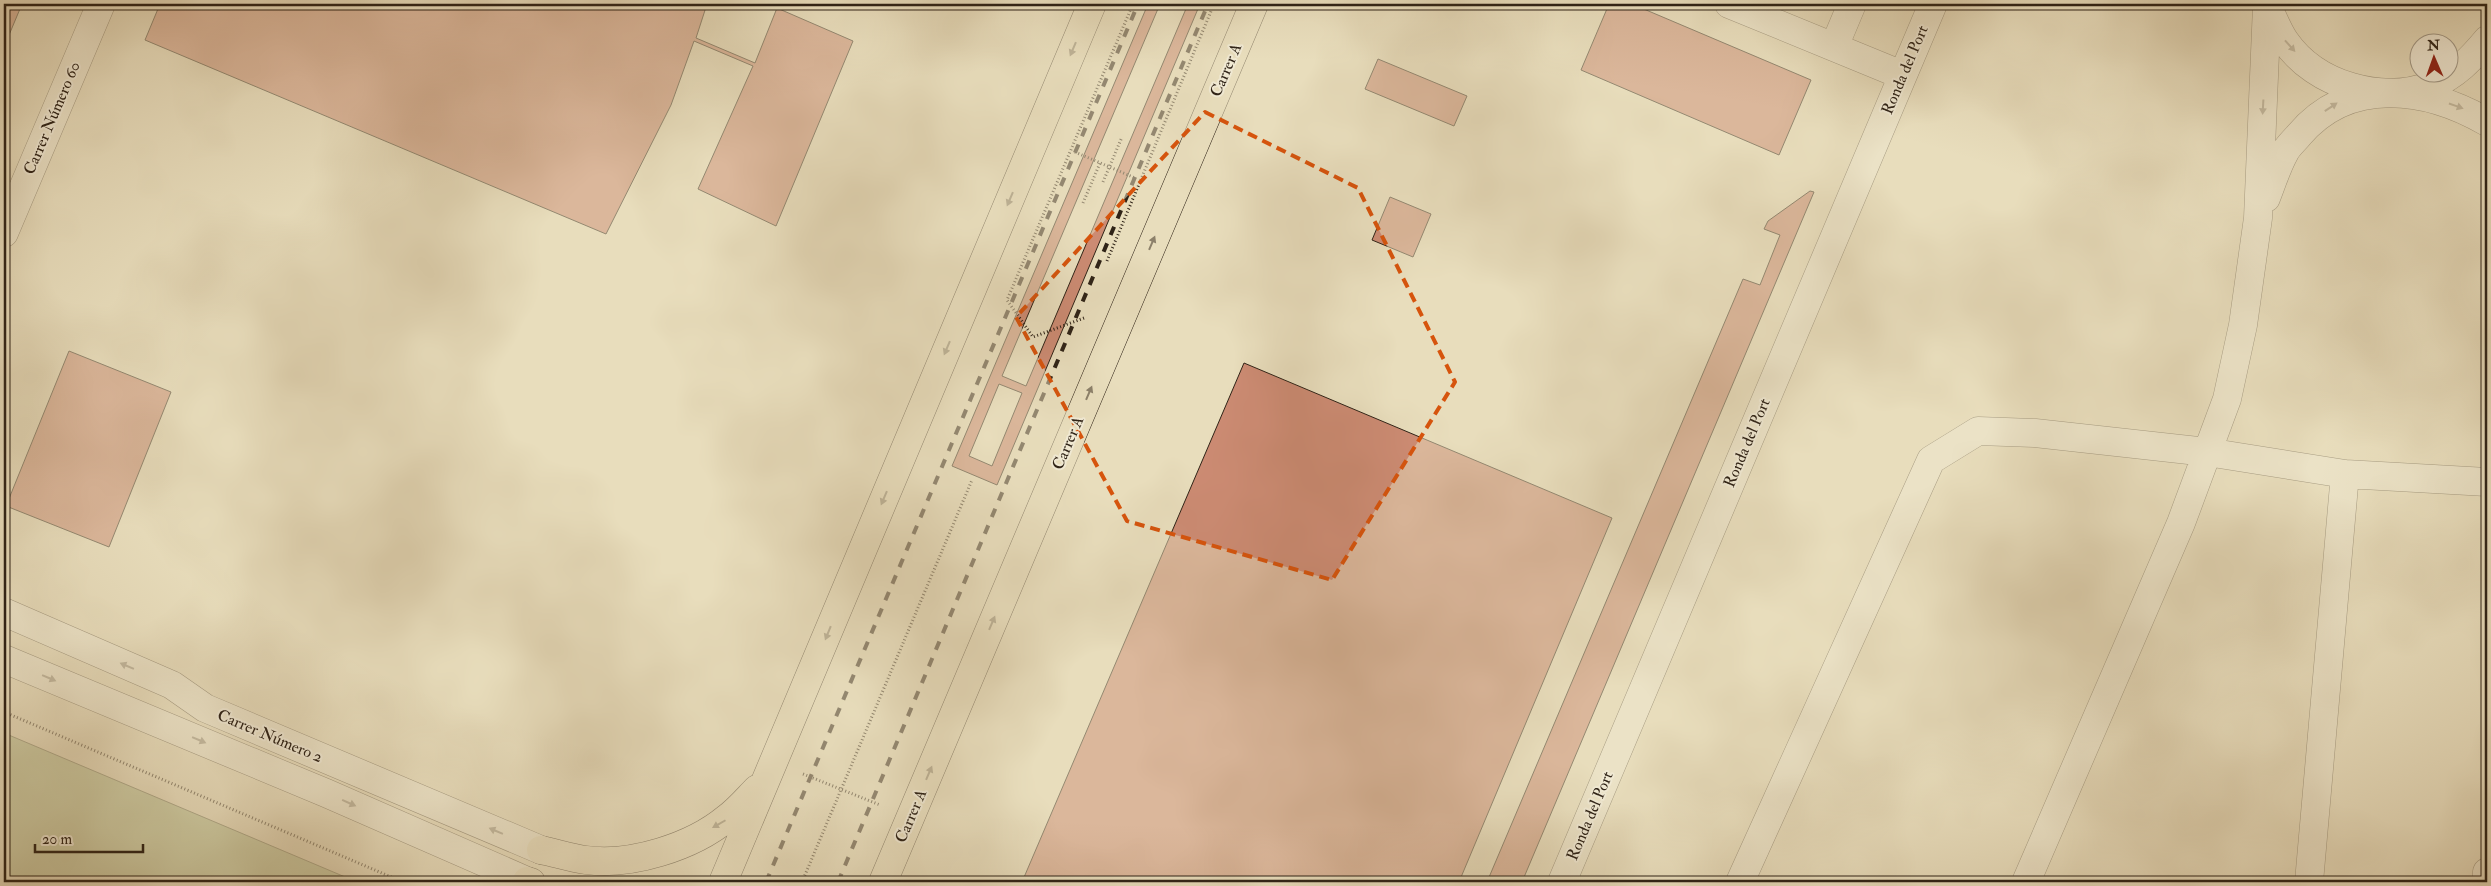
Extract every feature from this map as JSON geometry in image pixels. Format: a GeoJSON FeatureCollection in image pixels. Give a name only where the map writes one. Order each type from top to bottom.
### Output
{"type":"FeatureCollection","features":[{"type":"Feature","properties":{"kind":"main road"},"geometry":{"type":"LineString","coordinates":[[722,882],[1092,4]]}},
{"type":"Feature","properties":{"kind":"main road","name":"Carrer A"},"geometry":{"type":"LineString","coordinates":[[883,882],[1254,4]]}},
{"type":"Feature","properties":{"kind":"main road"},"geometry":{"type":"LineString","coordinates":[[541,850],[587,860],[624,860],[660,853],[695,838],[727,819],[767,779]]}},
{"type":"Feature","properties":{"kind":"street","name":"Carrer Número 60"},"geometry":{"type":"LineString","coordinates":[[4,233],[101,4]]}},
{"type":"Feature","properties":{"kind":"street"},"geometry":{"type":"LineString","coordinates":[[1729,4],[1902,75]]}},
{"type":"Feature","properties":{"kind":"street"},"geometry":{"type":"LineString","coordinates":[[1834,46],[1852,4]]}},
{"type":"Feature","properties":{"kind":"street","name":"Ronda del Port"},"geometry":{"type":"LineString","coordinates":[[1562,882],[1932,4]]}},
{"type":"Feature","properties":{"kind":"street"},"geometry":{"type":"LineString","coordinates":[[2267,5],[2286,42],[2315,71],[2352,88],[2431,98],[2464,108],[2487,122]]}},
{"type":"Feature","properties":{"kind":"street"},"geometry":{"type":"LineString","coordinates":[[2026,882],[2181,523],[2227,399],[2243,326],[2258,218],[2267,5]]}},
{"type":"Feature","properties":{"kind":"street"},"geometry":{"type":"LineString","coordinates":[[2258,218],[2285,151],[2310,122],[2336,103],[2356,96],[2392,93],[2432,85],[2467,64],[2487,40]]}},
{"type":"Feature","properties":{"kind":"street"},"geometry":{"type":"LineString","coordinates":[[1740,882],[1931,460],[1978,431],[2036,433],[2207,452],[2345,474],[2487,482]]}},
{"type":"Feature","properties":{"kind":"street"},"geometry":{"type":"LineString","coordinates":[[2309,882],[2345,474]]}},
{"type":"Feature","properties":{"kind":"street","name":"Carrer Número 2"},"geometry":{"type":"LineString","coordinates":[[4,612],[172,685],[205,708],[541,850]]}},
{"type":"Feature","properties":{"kind":"street","name":"Carrer Número 2"},"geometry":{"type":"LineString","coordinates":[[5,659],[317,789],[529,881]]}},
{"type":"Feature","properties":{"kind":"street"},"geometry":{"type":"LineString","coordinates":[[2486,882],[2487,872]]}},
{"type":"Feature","properties":{"kind":"path"},"geometry":{"type":"LineString","coordinates":[[1087,310],[1083,319],[1032,337],[1007,300],[1133,4]]}},
{"type":"Feature","properties":{"kind":"path"},"geometry":{"type":"LineString","coordinates":[[1105,265],[1214,4]]}},
{"type":"Feature","properties":{"kind":"path"},"geometry":{"type":"LineString","coordinates":[[1103,182],[1122,137]]}},
{"type":"Feature","properties":{"kind":"path"},"geometry":{"type":"LineString","coordinates":[[1075,152],[1135,178]]}},
{"type":"Feature","properties":{"kind":"path"},"geometry":{"type":"LineString","coordinates":[[1083,204],[1100,163]]}},
{"type":"Feature","properties":{"kind":"path"},"geometry":{"type":"LineString","coordinates":[[802,882],[972,480]]}},
{"type":"Feature","properties":{"kind":"path"},"geometry":{"type":"LineString","coordinates":[[4,712],[403,882]]}},
{"type":"Feature","properties":{"kind":"path"},"geometry":{"type":"LineString","coordinates":[[797,772],[883,806]]}},
{"type":"Feature","properties":{"kind":"highlighted area"},"geometry":{"type":"Polygon","coordinates":[[[1205,112],[1358,188],[1455,382],[1332,580],[1127,521],[1016,317],[1205,112]]]}},
{"type":"Feature","properties":{"kind":"green space"},"geometry":{"type":"Polygon","coordinates":[[[4,733],[357,882],[11,882],[4,879],[4,733]]]}},
{"type":"Feature","properties":{"kind":"building"},"geometry":{"type":"Polygon","coordinates":[[[4,4],[22,4],[4,47],[4,4]]]}},
{"type":"Feature","properties":{"kind":"building"},"geometry":{"type":"Polygon","coordinates":[[[160,4],[707,4],[696,38],[755,63],[777,8],[853,41],[776,226],[698,189],[753,66],[694,41],[671,105],[606,234],[145,40],[160,4]]]}},
{"type":"Feature","properties":{"kind":"building"},"geometry":{"type":"Polygon","coordinates":[[[1148,4],[1160,4],[1002,376],[1026,386],[1188,4],[1200,4],[997,485],[952,466],[1148,4]],[[999,384],[969,456],[992,466],[1022,393],[999,384]]]}},
{"type":"Feature","properties":{"kind":"building"},"geometry":{"type":"Polygon","coordinates":[[[1609,4],[1632,4],[1811,80],[1779,155],[1581,70],[1609,4]]]}},
{"type":"Feature","properties":{"kind":"building"},"geometry":{"type":"Polygon","coordinates":[[[1378,59],[1467,96],[1454,126],[1365,89],[1378,59]]]}},
{"type":"Feature","properties":{"kind":"building"},"geometry":{"type":"Polygon","coordinates":[[[1810,191],[1814,192],[1522,882],[1487,882],[1743,279],[1760,285],[1780,235],[1764,229],[1768,221],[1810,191]]]}},
{"type":"Feature","properties":{"kind":"building"},"geometry":{"type":"Polygon","coordinates":[[[1390,197],[1431,214],[1413,257],[1372,240],[1390,197]]]}},
{"type":"Feature","properties":{"kind":"building"},"geometry":{"type":"Polygon","coordinates":[[[69,351],[171,392],[109,547],[6,506],[69,351]]]}},
{"type":"Feature","properties":{"kind":"building"},"geometry":{"type":"Polygon","coordinates":[[[1244,363],[1612,518],[1459,882],[1022,882],[1244,363]]]}},
{"type":"Feature","properties":{"kind":"railway"},"geometry":{"type":"LineString","coordinates":[[766,882],[1138,4]]}},
{"type":"Feature","properties":{"kind":"railway"},"geometry":{"type":"LineString","coordinates":[[838,882],[1208,4]]}}]}
